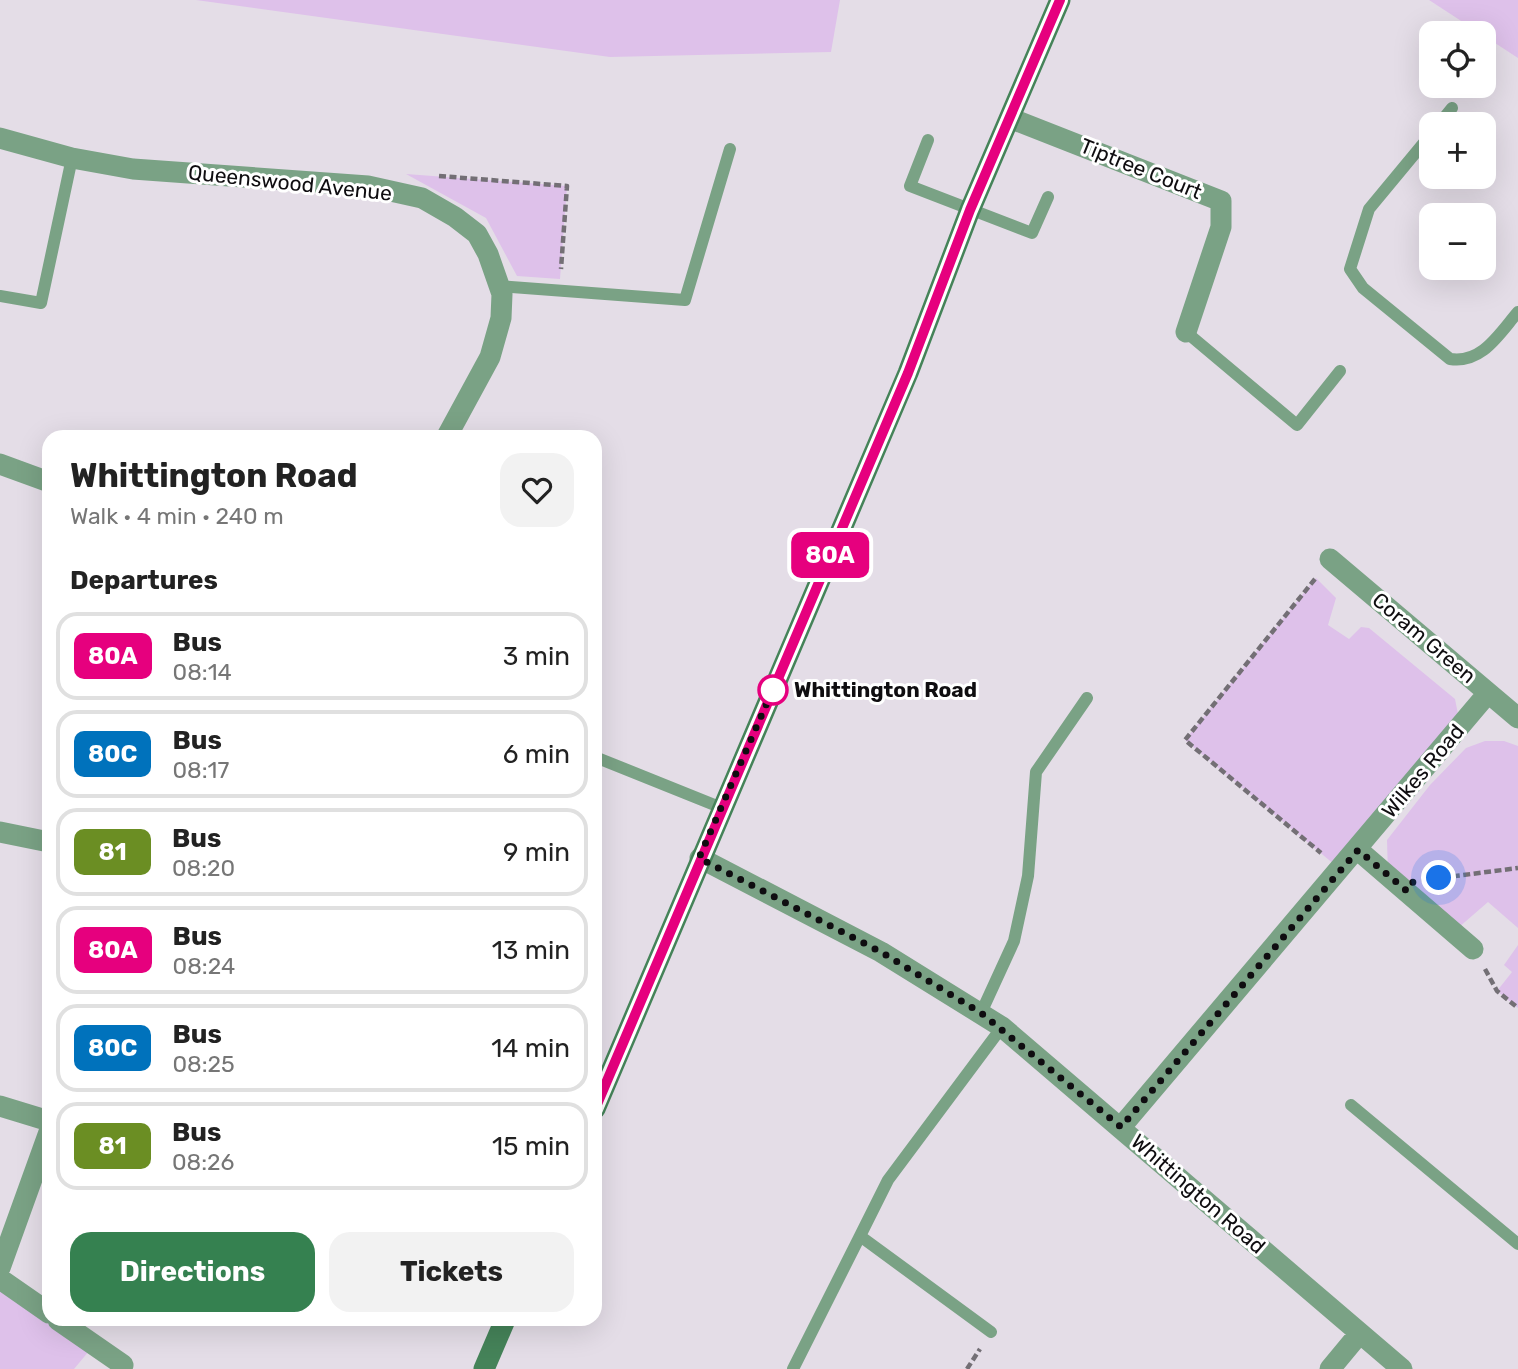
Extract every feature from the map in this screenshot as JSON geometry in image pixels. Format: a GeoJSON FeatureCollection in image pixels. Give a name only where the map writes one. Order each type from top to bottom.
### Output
{"type":"FeatureCollection","features":[{"type":"Feature","properties":{"kind":"street"},"geometry":{"type":"LineString","coordinates":[[602,1088],[908,373],[970,210],[1012,118],[1060,0]]}},
{"type":"Feature","properties":{"kind":"street","name":"Tiptree Court"},"geometry":{"type":"LineString","coordinates":[[1012,118],[1221,201],[1222,227],[1186,332]]}},
{"type":"Feature","properties":{"kind":"street","name":"Queenswood Avenue"},"geometry":{"type":"LineString","coordinates":[[0,138],[72,158],[133,169],[368,186],[422,198],[455,217],[477,234],[502,294],[502,318],[489,357],[450,430]]}},
{"type":"Feature","properties":{"kind":"street"},"geometry":{"type":"LineString","coordinates":[[0,464],[42,479]]}},
{"type":"Feature","properties":{"kind":"street","name":"Coram Green"},"geometry":{"type":"LineString","coordinates":[[1330,559],[1518,718]]}},
{"type":"Feature","properties":{"kind":"street","name":"Wilkes Road"},"geometry":{"type":"LineString","coordinates":[[1121,1127],[1358,850],[1488,692]]}},
{"type":"Feature","properties":{"kind":"street"},"geometry":{"type":"LineString","coordinates":[[0,832],[42,841]]}},
{"type":"Feature","properties":{"kind":"street"},"geometry":{"type":"LineString","coordinates":[[1358,850],[1473,949]]}},
{"type":"Feature","properties":{"kind":"street","name":"Whittington Road"},"geometry":{"type":"LineString","coordinates":[[699,858],[881,952],[1002,1027],[1402,1369]]}},
{"type":"Feature","properties":{"kind":"street"},"geometry":{"type":"LineString","coordinates":[[0,1106],[42,1119]]}},
{"type":"Feature","properties":{"kind":"street"},"geometry":{"type":"LineString","coordinates":[[0,1268],[42,1151]]}},
{"type":"Feature","properties":{"kind":"street"},"geometry":{"type":"LineString","coordinates":[[0,1279],[42,1308]]}},
{"type":"Feature","properties":{"kind":"street"},"geometry":{"type":"LineString","coordinates":[[67,1326],[123,1365]]}},
{"type":"Feature","properties":{"kind":"street"},"geometry":{"type":"LineString","coordinates":[[484,1369],[502,1326]]}},
{"type":"Feature","properties":{"kind":"street"},"geometry":{"type":"LineString","coordinates":[[1330,1369],[1359,1334]]}},
{"type":"Feature","properties":{"kind":"lane"},"geometry":{"type":"LineString","coordinates":[[1449,112],[1452,108]]}},
{"type":"Feature","properties":{"kind":"lane"},"geometry":{"type":"LineString","coordinates":[[928,140],[910,186],[1032,233],[1048,197]]}},
{"type":"Feature","properties":{"kind":"lane"},"geometry":{"type":"LineString","coordinates":[[1419,148],[1368,209],[1350,269],[1363,288],[1450,359],[1466,362],[1484,352],[1518,312]]}},
{"type":"Feature","properties":{"kind":"lane"},"geometry":{"type":"LineString","coordinates":[[498,286],[685,300],[730,149]]}},
{"type":"Feature","properties":{"kind":"lane"},"geometry":{"type":"LineString","coordinates":[[0,296],[41,303],[72,158]]}},
{"type":"Feature","properties":{"kind":"lane"},"geometry":{"type":"LineString","coordinates":[[1186,332],[1297,425],[1340,370]]}},
{"type":"Feature","properties":{"kind":"lane"},"geometry":{"type":"LineString","coordinates":[[981,1013],[1017,928],[1028,876],[1036,772],[1087,698]]}},
{"type":"Feature","properties":{"kind":"lane"},"geometry":{"type":"LineString","coordinates":[[602,760],[722,808]]}},
{"type":"Feature","properties":{"kind":"lane"},"geometry":{"type":"LineString","coordinates":[[793,1369],[888,1180],[1002,1027]]}},
{"type":"Feature","properties":{"kind":"lane"},"geometry":{"type":"LineString","coordinates":[[1351,1105],[1518,1244]]}},
{"type":"Feature","properties":{"kind":"lane"},"geometry":{"type":"LineString","coordinates":[[860,1236],[991,1332]]}},
{"type":"Feature","properties":{"kind":"path"},"geometry":{"type":"LineString","coordinates":[[433,176],[567,186],[559,291]]}},
{"type":"Feature","properties":{"kind":"path"},"geometry":{"type":"LineString","coordinates":[[1330,559],[1185,740],[1342,867]]}},
{"type":"Feature","properties":{"kind":"path"},"geometry":{"type":"LineString","coordinates":[[1407,891],[1413,882],[1518,868]]}},
{"type":"Feature","properties":{"kind":"path"},"geometry":{"type":"LineString","coordinates":[[1473,949],[1497,990],[1518,1008]]}},
{"type":"Feature","properties":{"kind":"shaded area"},"geometry":{"type":"Polygon","coordinates":[[[196,0],[840,0],[831,52],[610,57],[196,0]]]}},
{"type":"Feature","properties":{"kind":"shaded area"},"geometry":{"type":"Polygon","coordinates":[[[1429,0],[1518,0],[1518,58],[1496,44],[1496,21],[1461,21],[1429,0]]]}},
{"type":"Feature","properties":{"kind":"shaded area"},"geometry":{"type":"Polygon","coordinates":[[[406,174],[567,186],[560,279],[517,276],[486,218],[406,174]]]}},
{"type":"Feature","properties":{"kind":"shaded area"},"geometry":{"type":"Polygon","coordinates":[[[1316,578],[1336,598],[1328,625],[1349,639],[1361,627],[1369,628],[1455,699],[1459,719],[1335,865],[1185,740],[1316,578]]]}},
{"type":"Feature","properties":{"kind":"shaded area"},"geometry":{"type":"Polygon","coordinates":[[[1485,741],[1504,741],[1518,746],[1518,928],[1488,902],[1458,928],[1388,873],[1387,840],[1430,785],[1466,748],[1485,741]]]}},
{"type":"Feature","properties":{"kind":"shaded area"},"geometry":{"type":"Polygon","coordinates":[[[1518,945],[1518,1008],[1497,991],[1512,972],[1504,965],[1518,945]]]}},
{"type":"Feature","properties":{"kind":"shaded area"},"geometry":{"type":"Polygon","coordinates":[[[0,1279],[42,1308],[42,1326],[67,1326],[94,1345],[74,1369],[0,1369],[0,1279]]]}},
{"type":"Feature","properties":{"kind":"bus line","name":"80A"},"geometry":{"type":"LineString","coordinates":[[602,1092],[699,858],[908,373],[970,210],[1012,118],[1060,0]]}},
{"type":"Feature","properties":{"kind":"place","name":"Whittington Road"},"geometry":{"type":"Point","coordinates":[773,690]}},
{"type":"Feature","properties":{"kind":"route"},"geometry":{"type":"LineString","coordinates":[[773,690],[777,680],[699,858],[881,952],[981,1013],[1002,1027],[1121,1127],[1358,850],[1407,891],[1413,882],[1439,878]]}}]}
